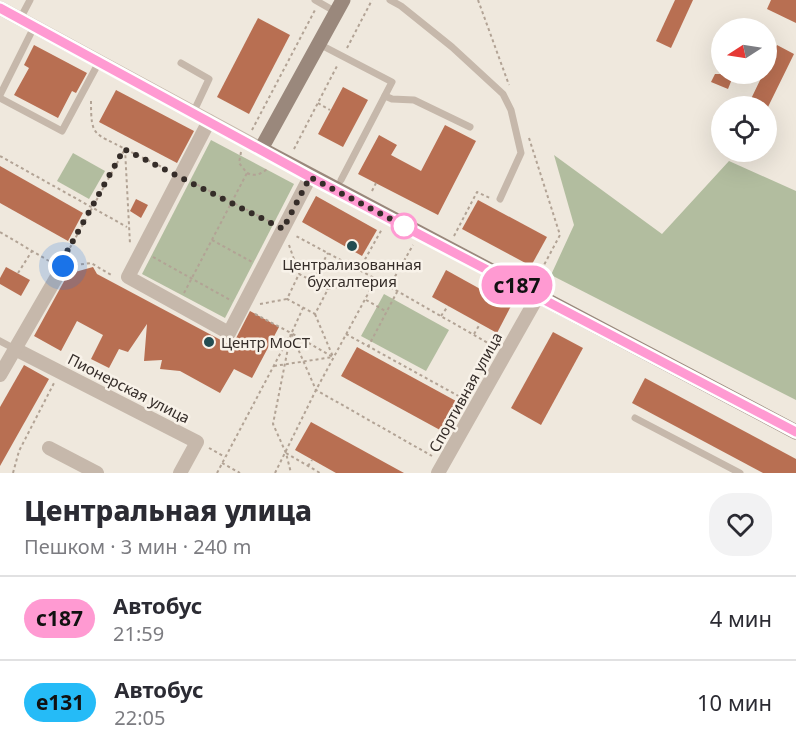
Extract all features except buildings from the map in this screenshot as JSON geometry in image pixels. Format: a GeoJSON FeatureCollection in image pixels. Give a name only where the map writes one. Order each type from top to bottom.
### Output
{"type":"FeatureCollection","features":[{"type":"Feature","properties":{"kind":"main road"},"geometry":{"type":"LineString","coordinates":[[340,6],[261,149],[310,177],[796,432]]}},
{"type":"Feature","properties":{"kind":"street"},"geometry":{"type":"LineString","coordinates":[[0,8],[261,149]]}},
{"type":"Feature","properties":{"kind":"street"},"geometry":{"type":"LineString","coordinates":[[209,121],[128,277],[178,305],[229,333],[238,304],[262,268],[310,177]]}},
{"type":"Feature","properties":{"kind":"street"},"geometry":{"type":"LineString","coordinates":[[0,375],[61,266]]}},
{"type":"Feature","properties":{"kind":"street","name":"Спортивная улица"},"geometry":{"type":"LineString","coordinates":[[439,470],[538,296]]}},
{"type":"Feature","properties":{"kind":"street","name":"Пионерская улица"},"geometry":{"type":"LineString","coordinates":[[15,349],[197,442],[180,473]]}},
{"type":"Feature","properties":{"kind":"street"},"geometry":{"type":"LineString","coordinates":[[49,448],[97,473]]}},
{"type":"Feature","properties":{"kind":"lane"},"geometry":{"type":"LineString","coordinates":[[20,19],[30,0]]}},
{"type":"Feature","properties":{"kind":"lane"},"geometry":{"type":"LineString","coordinates":[[390,0],[402,6],[452,46],[503,94],[511,110],[521,153],[500,199]]}},
{"type":"Feature","properties":{"kind":"lane"},"geometry":{"type":"LineString","coordinates":[[317,1],[340,6]]}},
{"type":"Feature","properties":{"kind":"lane"},"geometry":{"type":"LineString","coordinates":[[34,27],[0,96],[62,131],[99,62]]}},
{"type":"Feature","properties":{"kind":"lane"},"geometry":{"type":"LineString","coordinates":[[319,43],[392,82],[341,180]]}},
{"type":"Feature","properties":{"kind":"lane"},"geometry":{"type":"LineString","coordinates":[[181,63],[209,79],[193,113]]}},
{"type":"Feature","properties":{"kind":"lane"},"geometry":{"type":"LineString","coordinates":[[385,96],[392,99],[414,100],[470,128]]}},
{"type":"Feature","properties":{"kind":"lane","name":"Пионерская улица"},"geometry":{"type":"LineString","coordinates":[[0,341],[15,349]]}},
{"type":"Feature","properties":{"kind":"lane"},"geometry":{"type":"LineString","coordinates":[[635,418],[740,473]]}},
{"type":"Feature","properties":{"kind":"lane"},"geometry":{"type":"LineString","coordinates":[[183,447],[197,442]]}},
{"type":"Feature","properties":{"kind":"path"},"geometry":{"type":"LineString","coordinates":[[292,154],[372,0]]}},
{"type":"Feature","properties":{"kind":"path"},"geometry":{"type":"LineString","coordinates":[[251,132],[317,1]]}},
{"type":"Feature","properties":{"kind":"path"},"geometry":{"type":"LineString","coordinates":[[90,78],[91,126],[94,132],[328,253],[500,350]]}},
{"type":"Feature","properties":{"kind":"path"},"geometry":{"type":"LineString","coordinates":[[318,103],[330,110]]}},
{"type":"Feature","properties":{"kind":"path"},"geometry":{"type":"LineString","coordinates":[[61,266],[124,149]]}},
{"type":"Feature","properties":{"kind":"path"},"geometry":{"type":"LineString","coordinates":[[124,149],[129,244],[333,357]]}},
{"type":"Feature","properties":{"kind":"path"},"geometry":{"type":"LineString","coordinates":[[241,151],[239,162],[247,173],[256,175],[262,173],[269,165]]}},
{"type":"Feature","properties":{"kind":"path"},"geometry":{"type":"LineString","coordinates":[[0,156],[127,227]]}},
{"type":"Feature","properties":{"kind":"path"},"geometry":{"type":"LineString","coordinates":[[178,305],[247,173]]}},
{"type":"Feature","properties":{"kind":"path"},"geometry":{"type":"LineString","coordinates":[[370,195],[376,183]]}},
{"type":"Feature","properties":{"kind":"path"},"geometry":{"type":"LineString","coordinates":[[453,238],[477,192],[488,198],[500,199]]}},
{"type":"Feature","properties":{"kind":"path"},"geometry":{"type":"LineString","coordinates":[[359,270],[385,224]]}},
{"type":"Feature","properties":{"kind":"path"},"geometry":{"type":"LineString","coordinates":[[283,229],[299,274],[328,289],[376,279]]}},
{"type":"Feature","properties":{"kind":"path"},"geometry":{"type":"LineString","coordinates":[[0,232],[61,266],[91,263],[122,281]]}},
{"type":"Feature","properties":{"kind":"path"},"geometry":{"type":"LineString","coordinates":[[389,287],[419,234]]}},
{"type":"Feature","properties":{"kind":"path"},"geometry":{"type":"LineString","coordinates":[[212,240],[262,268]]}},
{"type":"Feature","properties":{"kind":"path"},"geometry":{"type":"LineString","coordinates":[[18,273],[32,251]]}},
{"type":"Feature","properties":{"kind":"path"},"geometry":{"type":"LineString","coordinates":[[313,281],[328,253]]}},
{"type":"Feature","properties":{"kind":"path"},"geometry":{"type":"LineString","coordinates":[[287,299],[299,274]]}},
{"type":"Feature","properties":{"kind":"path"},"geometry":{"type":"LineString","coordinates":[[275,473],[333,357],[376,279]]}},
{"type":"Feature","properties":{"kind":"path"},"geometry":{"type":"LineString","coordinates":[[315,314],[328,289]]}},
{"type":"Feature","properties":{"kind":"path"},"geometry":{"type":"LineString","coordinates":[[368,346],[397,292]]}},
{"type":"Feature","properties":{"kind":"path"},"geometry":{"type":"LineString","coordinates":[[238,304],[287,299],[315,314],[333,357]]}},
{"type":"Feature","properties":{"kind":"path"},"geometry":{"type":"LineString","coordinates":[[364,300],[387,312]]}},
{"type":"Feature","properties":{"kind":"path"},"geometry":{"type":"LineString","coordinates":[[441,316],[448,306]]}},
{"type":"Feature","properties":{"kind":"path"},"geometry":{"type":"LineString","coordinates":[[217,473],[303,308]]}},
{"type":"Feature","properties":{"kind":"path"},"geometry":{"type":"LineString","coordinates":[[474,335],[480,324]]}},
{"type":"Feature","properties":{"kind":"path"},"geometry":{"type":"LineString","coordinates":[[291,333],[316,390],[434,457],[439,470]]}},
{"type":"Feature","properties":{"kind":"path"},"geometry":{"type":"LineString","coordinates":[[291,333],[273,424],[286,453],[291,473]]}},
{"type":"Feature","properties":{"kind":"path"},"geometry":{"type":"LineString","coordinates":[[346,334],[466,400]]}},
{"type":"Feature","properties":{"kind":"path"},"geometry":{"type":"LineString","coordinates":[[273,366],[333,357]]}},
{"type":"Feature","properties":{"kind":"path"},"geometry":{"type":"LineString","coordinates":[[13,473],[19,451],[60,372]]}},
{"type":"Feature","properties":{"kind":"path"},"geometry":{"type":"LineString","coordinates":[[197,442],[225,457]]}},
{"type":"Feature","properties":{"kind":"path"},"geometry":{"type":"LineString","coordinates":[[286,453],[320,473]]}},
{"type":"Feature","properties":{"kind":"path"},"geometry":{"type":"LineString","coordinates":[[308,466],[312,460]]}},
{"type":"Feature","properties":{"kind":"path"},"geometry":{"type":"LineString","coordinates":[[222,463],[240,473]]}},
{"type":"Feature","properties":{"kind":"green space"},"geometry":{"type":"Polygon","coordinates":[[[211,140],[294,184],[225,318],[142,274],[211,140]]]}},
{"type":"Feature","properties":{"kind":"green space"},"geometry":{"type":"Polygon","coordinates":[[[73,153],[105,171],[89,199],[57,181],[73,153]]]}},
{"type":"Feature","properties":{"kind":"green space"},"geometry":{"type":"Polygon","coordinates":[[[554,155],[662,234],[728,162],[796,191],[796,400],[551,275],[574,225],[554,155]]]}},
{"type":"Feature","properties":{"kind":"green space"},"geometry":{"type":"Polygon","coordinates":[[[384,294],[449,330],[426,371],[361,336],[384,294]]]}},
{"type":"Feature","properties":{"kind":"bus line","name":"с187"},"geometry":{"type":"LineString","coordinates":[[0,8],[310,177],[796,432]]}},
{"type":"Feature","properties":{"kind":"place","name":"Централизованная бухгалтерия"},"geometry":{"type":"Point","coordinates":[352,246]}},
{"type":"Feature","properties":{"kind":"place","name":"Центр МоСТ"},"geometry":{"type":"Point","coordinates":[209,342]}},
{"type":"Feature","properties":{"kind":"route"},"geometry":{"type":"LineString","coordinates":[[63,266],[59,266],[124,149],[283,229],[310,177],[404,226]]}}]}
